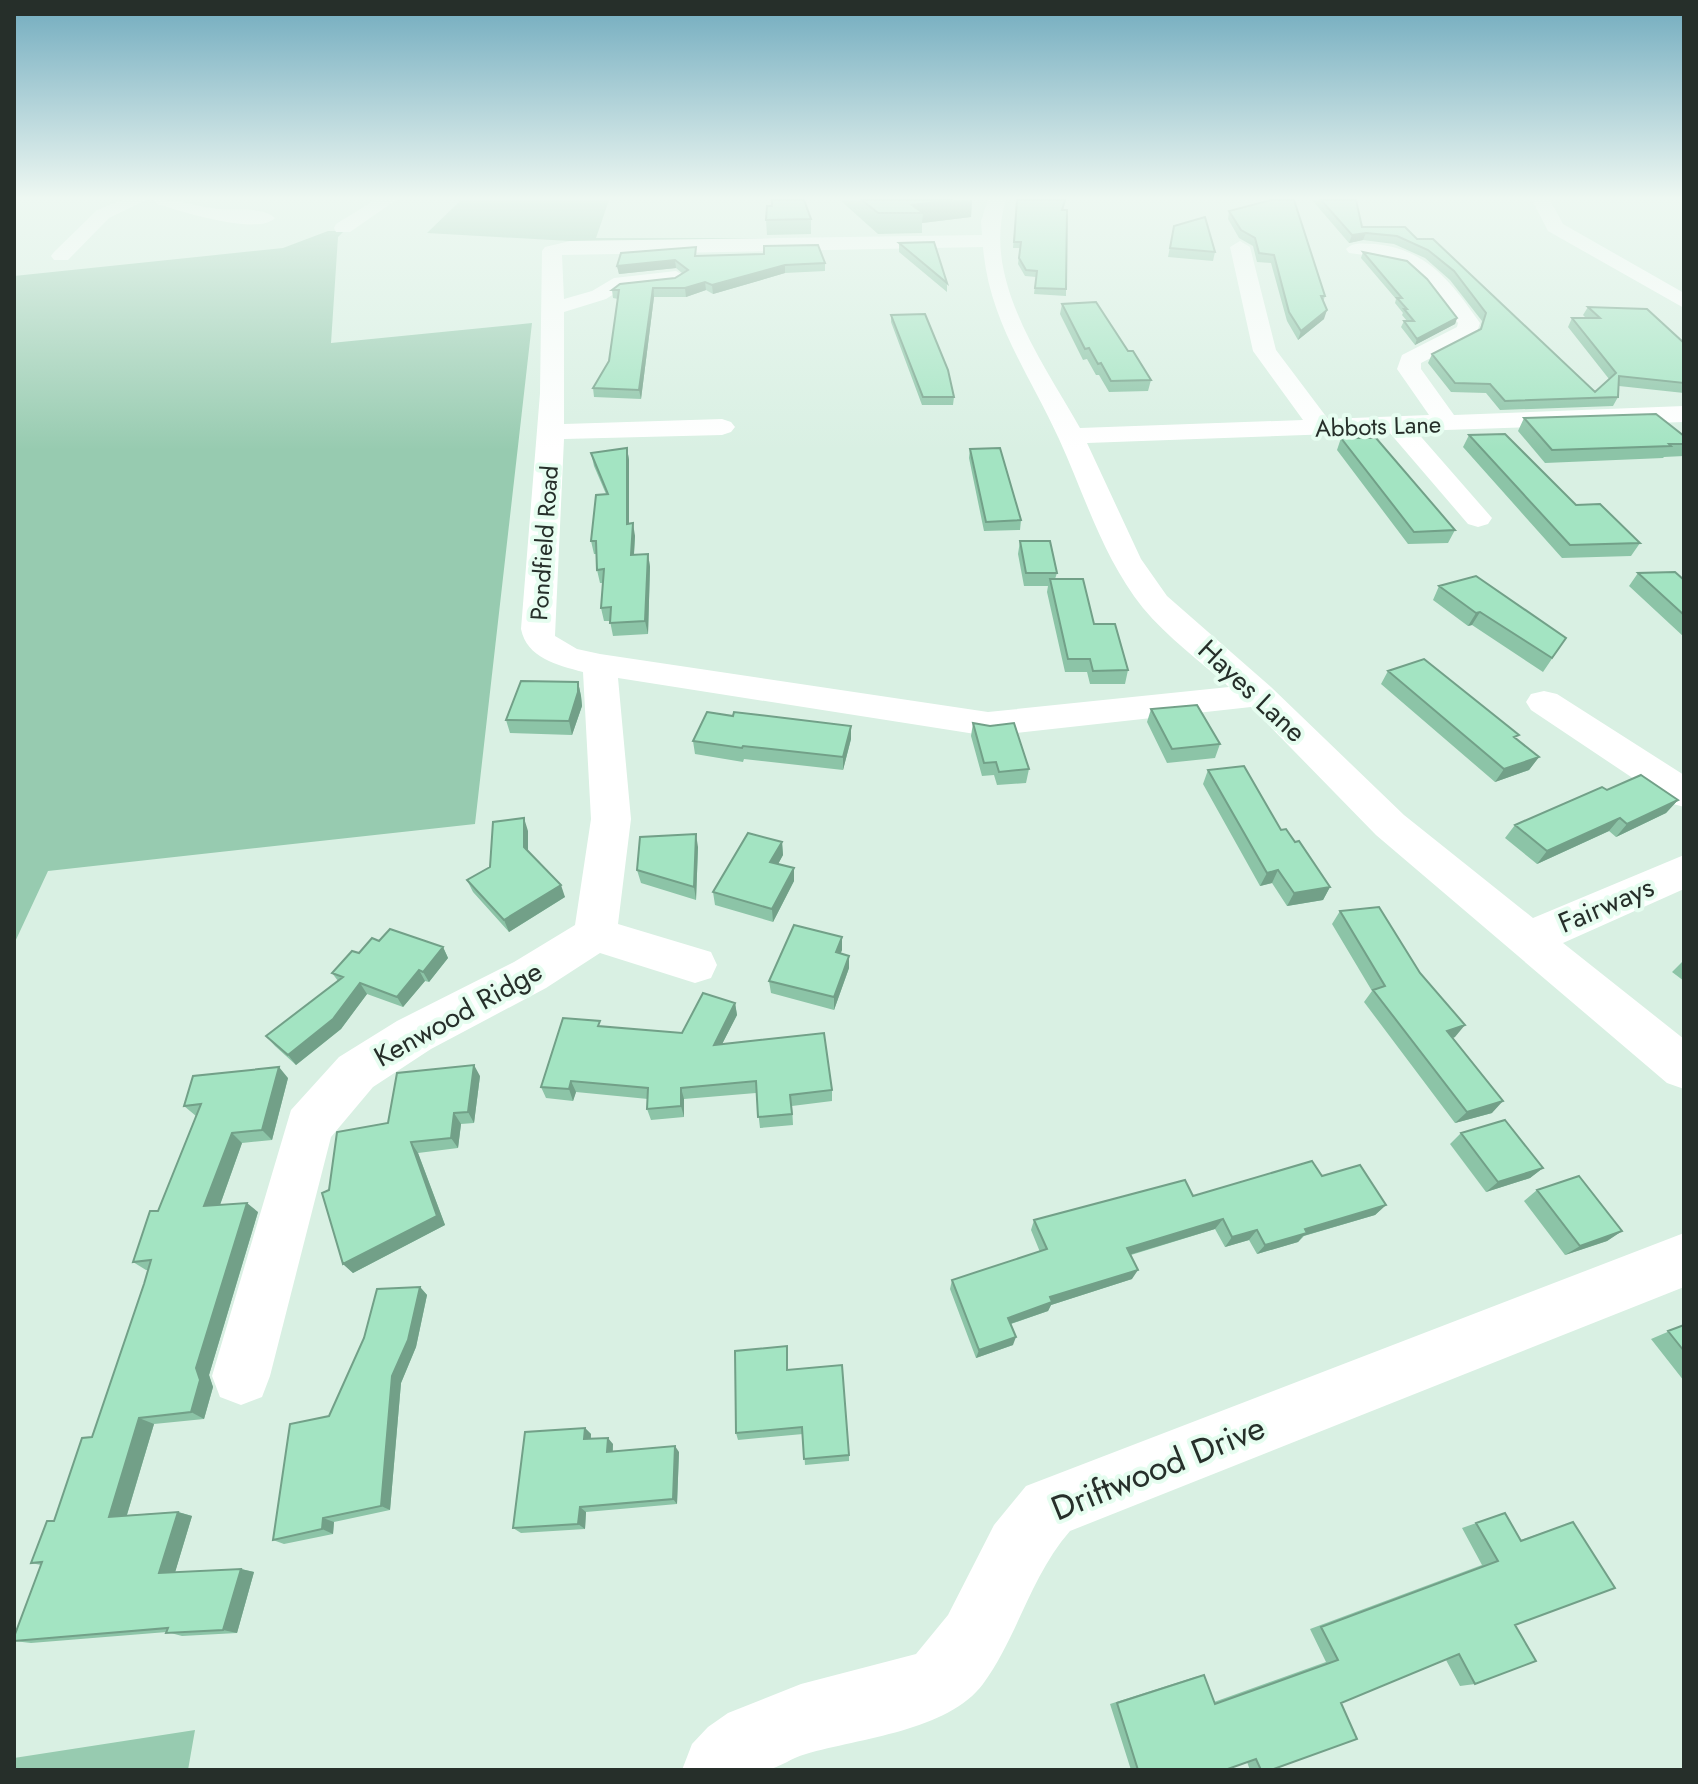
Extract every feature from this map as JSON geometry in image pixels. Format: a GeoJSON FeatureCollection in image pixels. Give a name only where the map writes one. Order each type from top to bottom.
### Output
{"type":"FeatureCollection","features":[{"type":"Feature","properties":{"kind":"street","name":"Pondfield Road"},"geometry":{"type":"LineString","coordinates":[[554,283],[552,432],[537,629],[540,641],[551,650],[600,665],[988,724],[1259,695]]}},
{"type":"Feature","properties":{"kind":"street"},"geometry":{"type":"LineString","coordinates":[[555,308],[599,295],[614,284],[621,283]]}},
{"type":"Feature","properties":{"kind":"street","name":"Hayes Lane"},"geometry":{"type":"LineString","coordinates":[[997,283],[1009,319],[1071,436],[1126,560],[1156,603],[1259,695],[1390,825],[1684,1068]]}},
{"type":"Feature","properties":{"kind":"street"},"geometry":{"type":"LineString","coordinates":[[1249,283],[1265,351],[1321,427]]}},
{"type":"Feature","properties":{"kind":"street"},"geometry":{"type":"LineString","coordinates":[[1438,283],[1469,323],[1468,330],[1410,360],[1409,369],[1448,424]]}},
{"type":"Feature","properties":{"kind":"street"},"geometry":{"type":"LineString","coordinates":[[1652,283],[1684,302]]}},
{"type":"Feature","properties":{"kind":"street","name":"Abbots Lane"},"geometry":{"type":"LineString","coordinates":[[1071,436],[1684,414]]}},
{"type":"Feature","properties":{"kind":"street"},"geometry":{"type":"LineString","coordinates":[[1653,416],[1684,437]]}},
{"type":"Feature","properties":{"kind":"street"},"geometry":{"type":"LineString","coordinates":[[1396,425],[1478,518]]}},
{"type":"Feature","properties":{"kind":"street"},"geometry":{"type":"LineString","coordinates":[[552,432],[722,427]]}},
{"type":"Feature","properties":{"kind":"street"},"geometry":{"type":"LineString","coordinates":[[600,665],[611,819],[595,934],[695,965]]}},
{"type":"Feature","properties":{"kind":"street"},"geometry":{"type":"LineString","coordinates":[[1544,702],[1684,793]]}},
{"type":"Feature","properties":{"kind":"street","name":"Fairways"},"geometry":{"type":"LineString","coordinates":[[1529,939],[1684,871]]}},
{"type":"Feature","properties":{"kind":"street","name":"Kenwood Ridge"},"geometry":{"type":"LineString","coordinates":[[241,1376],[309,1126],[356,1072],[414,1035],[530,975],[595,934]]}},
{"type":"Feature","properties":{"kind":"street","name":"Driftwood Drive"},"geometry":{"type":"LineString","coordinates":[[718,1770],[728,1755],[764,1731],[874,1703],[939,1681],[973,1640],[1030,1525],[1048,1508],[1684,1260]]}},
{"type":"Feature","properties":{"kind":"green space"},"geometry":{"type":"Polygon","coordinates":[[[14,283],[335,283],[331,343],[532,323],[475,824],[48,871],[14,944],[14,283]]]}},
{"type":"Feature","properties":{"kind":"green space"},"geometry":{"type":"Polygon","coordinates":[[[195,1730],[188,1770],[14,1770],[14,1758],[195,1730]]]}},
{"type":"Feature","properties":{"kind":"building"},"geometry":{"type":"Polygon","coordinates":[[[701,283],[685,288],[653,288],[639,390],[593,388],[609,361],[619,290],[612,290],[620,284],[701,283]]]}},
{"type":"Feature","properties":{"kind":"building"},"geometry":{"type":"Polygon","coordinates":[[[1036,283],[1066,283],[1066,289],[1035,288],[1036,283]]]}},
{"type":"Feature","properties":{"kind":"building"},"geometry":{"type":"Polygon","coordinates":[[[1281,283],[1321,283],[1325,296],[1321,296],[1327,310],[1301,331],[1289,312],[1281,283]]]}},
{"type":"Feature","properties":{"kind":"building"},"geometry":{"type":"Polygon","coordinates":[[[1389,283],[1430,283],[1457,318],[1417,339],[1404,321],[1414,321],[1397,298],[1402,298],[1389,283]]]}},
{"type":"Feature","properties":{"kind":"building"},"geometry":{"type":"Polygon","coordinates":[[[1463,283],[1480,283],[1595,392],[1616,373],[1572,318],[1600,318],[1588,307],[1647,309],[1684,343],[1684,383],[1619,376],[1618,397],[1505,401],[1490,384],[1455,383],[1432,354],[1481,329],[1486,313],[1463,283]]]}},
{"type":"Feature","properties":{"kind":"building"},"geometry":{"type":"Polygon","coordinates":[[[1096,302],[1151,380],[1111,381],[1089,348],[1085,349],[1062,304],[1096,302]]]}},
{"type":"Feature","properties":{"kind":"building"},"geometry":{"type":"Polygon","coordinates":[[[925,314],[948,370],[954,397],[923,397],[891,315],[925,314]]]}},
{"type":"Feature","properties":{"kind":"building"},"geometry":{"type":"Polygon","coordinates":[[[1656,414],[1684,436],[1684,444],[1552,450],[1524,418],[1656,414]]]}},
{"type":"Feature","properties":{"kind":"building"},"geometry":{"type":"Polygon","coordinates":[[[1505,434],[1576,505],[1600,504],[1640,543],[1570,545],[1469,435],[1505,434]]]}},
{"type":"Feature","properties":{"kind":"building"},"geometry":{"type":"Polygon","coordinates":[[[1341,438],[1376,438],[1455,530],[1414,532],[1341,438]]]}},
{"type":"Feature","properties":{"kind":"building"},"geometry":{"type":"Polygon","coordinates":[[[627,448],[627,524],[633,523],[631,555],[648,554],[645,621],[610,623],[611,607],[601,608],[604,569],[597,570],[596,541],[591,541],[596,495],[608,494],[591,453],[627,448]]]}},
{"type":"Feature","properties":{"kind":"building"},"geometry":{"type":"Polygon","coordinates":[[[1000,448],[1021,520],[986,522],[970,449],[1000,448]]]}},
{"type":"Feature","properties":{"kind":"building"},"geometry":{"type":"Polygon","coordinates":[[[1020,541],[1050,541],[1057,573],[1026,573],[1020,541]]]}},
{"type":"Feature","properties":{"kind":"building"},"geometry":{"type":"Polygon","coordinates":[[[1675,572],[1684,580],[1684,615],[1638,573],[1675,572]]]}},
{"type":"Feature","properties":{"kind":"building"},"geometry":{"type":"Polygon","coordinates":[[[1476,576],[1566,638],[1552,658],[1480,612],[1476,613],[1439,586],[1476,576]]]}},
{"type":"Feature","properties":{"kind":"building"},"geometry":{"type":"Polygon","coordinates":[[[1050,579],[1083,579],[1094,624],[1115,624],[1128,670],[1093,671],[1090,659],[1068,659],[1050,579]]]}},
{"type":"Feature","properties":{"kind":"building"},"geometry":{"type":"Polygon","coordinates":[[[1424,659],[1519,735],[1514,737],[1539,757],[1504,769],[1388,671],[1424,659]]]}},
{"type":"Feature","properties":{"kind":"building"},"geometry":{"type":"Polygon","coordinates":[[[521,681],[578,682],[569,721],[506,720],[521,681]]]}},
{"type":"Feature","properties":{"kind":"building"},"geometry":{"type":"Polygon","coordinates":[[[1197,705],[1220,744],[1172,749],[1151,709],[1197,705]]]}},
{"type":"Feature","properties":{"kind":"building"},"geometry":{"type":"Polygon","coordinates":[[[707,712],[733,716],[734,712],[851,726],[843,757],[742,748],[693,741],[707,712]]]}},
{"type":"Feature","properties":{"kind":"building"},"geometry":{"type":"Polygon","coordinates":[[[973,723],[990,726],[1014,723],[1029,769],[999,772],[996,762],[984,763],[973,723]]]}},
{"type":"Feature","properties":{"kind":"building"},"geometry":{"type":"Polygon","coordinates":[[[1244,766],[1281,830],[1286,829],[1295,842],[1299,841],[1330,887],[1294,893],[1278,870],[1267,873],[1208,770],[1244,766]]]}},
{"type":"Feature","properties":{"kind":"building"},"geometry":{"type":"Polygon","coordinates":[[[1641,775],[1678,800],[1627,824],[1620,818],[1547,851],[1515,825],[1602,787],[1607,790],[1641,775]]]}},
{"type":"Feature","properties":{"kind":"building"},"geometry":{"type":"Polygon","coordinates":[[[524,818],[524,847],[561,885],[504,920],[467,880],[490,867],[493,822],[524,818]]]}},
{"type":"Feature","properties":{"kind":"building"},"geometry":{"type":"Polygon","coordinates":[[[748,833],[782,842],[770,862],[794,868],[772,909],[713,892],[748,833]]]}},
{"type":"Feature","properties":{"kind":"building"},"geometry":{"type":"Polygon","coordinates":[[[696,834],[694,887],[637,870],[640,837],[696,834]]]}},
{"type":"Feature","properties":{"kind":"building"},"geometry":{"type":"Polygon","coordinates":[[[1379,907],[1420,973],[1465,1025],[1447,1031],[1503,1101],[1467,1112],[1373,990],[1385,986],[1340,911],[1379,907]]]}},
{"type":"Feature","properties":{"kind":"building"},"geometry":{"type":"Polygon","coordinates":[[[794,925],[842,937],[836,952],[849,956],[834,997],[769,981],[794,925]]]}},
{"type":"Feature","properties":{"kind":"building"},"geometry":{"type":"Polygon","coordinates":[[[390,929],[443,947],[397,997],[360,983],[333,1019],[288,1055],[266,1036],[343,977],[332,973],[352,951],[359,953],[372,938],[379,941],[390,929]]]}},
{"type":"Feature","properties":{"kind":"building"},"geometry":{"type":"Polygon","coordinates":[[[703,993],[735,1003],[714,1045],[824,1033],[832,1090],[790,1095],[792,1114],[758,1117],[756,1081],[681,1088],[681,1106],[647,1109],[648,1088],[571,1081],[569,1089],[541,1087],[563,1018],[600,1021],[598,1026],[682,1033],[703,993]]]}},
{"type":"Feature","properties":{"kind":"building"},"geometry":{"type":"Polygon","coordinates":[[[474,1065],[468,1112],[454,1113],[451,1138],[411,1142],[437,1216],[343,1264],[322,1193],[329,1190],[337,1132],[388,1123],[397,1073],[474,1065]]]}},
{"type":"Feature","properties":{"kind":"building"},"geometry":{"type":"Polygon","coordinates":[[[279,1067],[262,1130],[232,1133],[204,1206],[247,1203],[196,1368],[200,1380],[191,1412],[139,1418],[109,1517],[178,1512],[159,1573],[241,1569],[223,1630],[166,1633],[168,1628],[14,1641],[42,1562],[31,1563],[47,1521],[54,1521],[82,1438],[92,1437],[144,1284],[151,1260],[133,1262],[150,1211],[158,1211],[201,1104],[184,1106],[193,1076],[279,1067]]]}},
{"type":"Feature","properties":{"kind":"building"},"geometry":{"type":"Polygon","coordinates":[[[1505,1120],[1543,1168],[1498,1182],[1461,1133],[1505,1120]]]}},
{"type":"Feature","properties":{"kind":"building"},"geometry":{"type":"Polygon","coordinates":[[[1312,1161],[1322,1176],[1360,1165],[1386,1205],[1305,1229],[1307,1233],[1265,1245],[1257,1230],[1232,1237],[1223,1219],[1127,1248],[1138,1270],[1050,1297],[1052,1302],[1008,1318],[1016,1337],[979,1350],[952,1280],[1047,1249],[1034,1220],[1185,1180],[1193,1196],[1312,1161]]]}},
{"type":"Feature","properties":{"kind":"building"},"geometry":{"type":"Polygon","coordinates":[[[1579,1176],[1622,1231],[1580,1246],[1537,1190],[1579,1176]]]}},
{"type":"Feature","properties":{"kind":"building"},"geometry":{"type":"Polygon","coordinates":[[[420,1287],[408,1340],[392,1376],[381,1506],[323,1518],[322,1529],[273,1540],[290,1424],[329,1416],[364,1338],[377,1289],[420,1287]]]}},
{"type":"Feature","properties":{"kind":"building"},"geometry":{"type":"Polygon","coordinates":[[[1684,1325],[1684,1351],[1668,1331],[1684,1325]]]}},
{"type":"Feature","properties":{"kind":"building"},"geometry":{"type":"Polygon","coordinates":[[[787,1346],[787,1370],[842,1365],[849,1455],[804,1459],[802,1427],[736,1433],[735,1351],[787,1346]]]}},
{"type":"Feature","properties":{"kind":"building"},"geometry":{"type":"Polygon","coordinates":[[[585,1428],[584,1439],[608,1438],[607,1452],[675,1446],[673,1499],[580,1507],[578,1524],[513,1528],[525,1432],[585,1428]]]}},
{"type":"Feature","properties":{"kind":"building"},"geometry":{"type":"Polygon","coordinates":[[[1505,1513],[1521,1541],[1573,1522],[1615,1588],[1515,1625],[1536,1661],[1475,1684],[1459,1654],[1341,1703],[1357,1739],[1271,1770],[1261,1770],[1256,1759],[1225,1770],[1138,1770],[1117,1703],[1204,1675],[1215,1704],[1338,1660],[1321,1627],[1498,1561],[1476,1523],[1505,1513]]]}}]}
